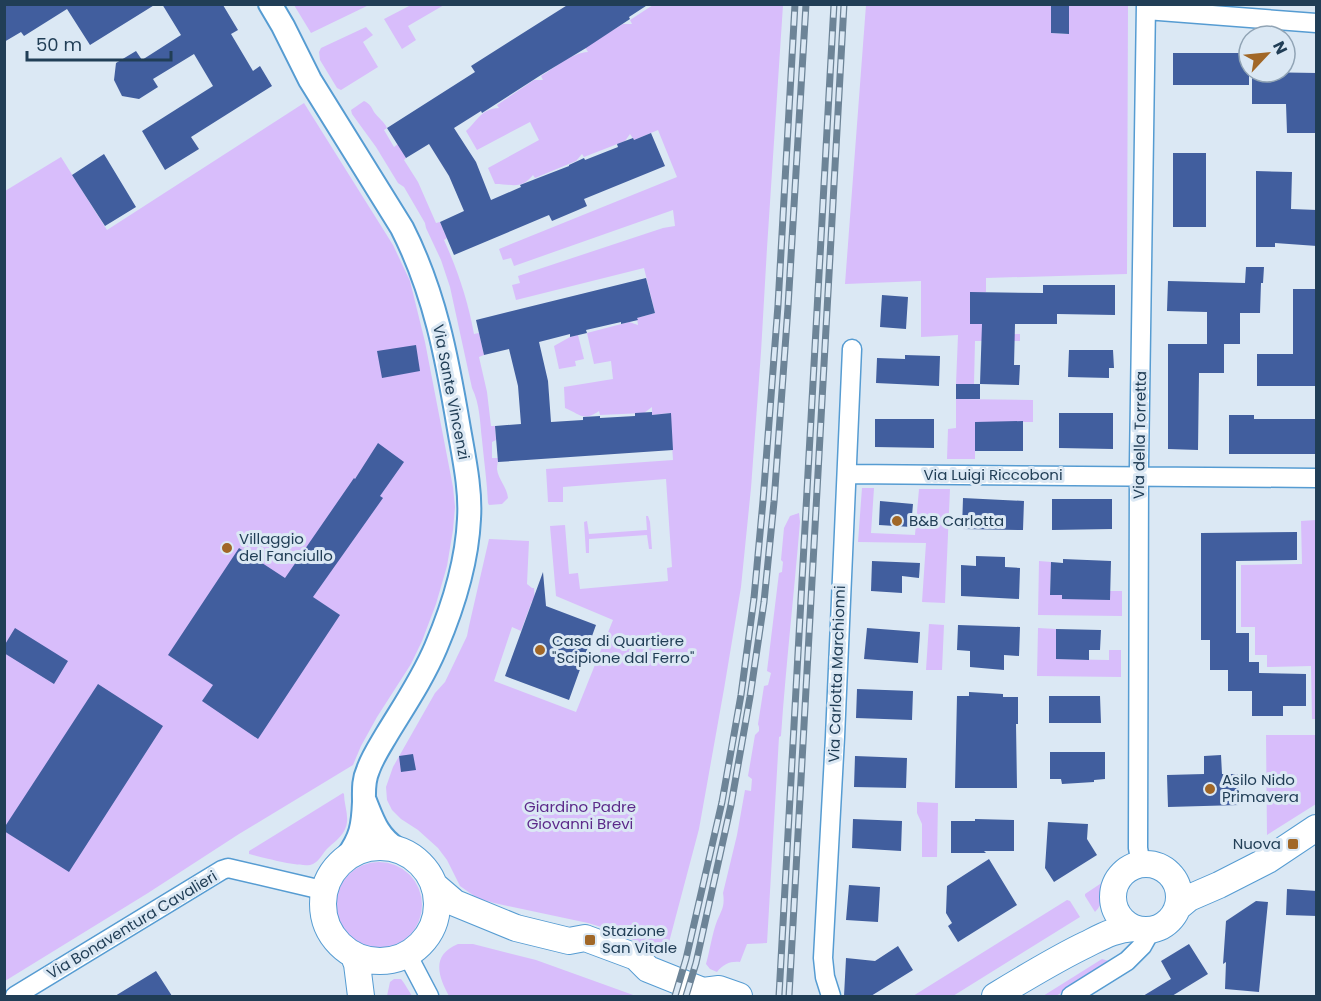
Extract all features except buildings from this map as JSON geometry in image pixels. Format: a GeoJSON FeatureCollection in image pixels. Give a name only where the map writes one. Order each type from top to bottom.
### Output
{"type":"FeatureCollection","features":[{"type":"Feature","properties":{"kind":"main road"},"geometry":{"type":"LineString","coordinates":[[995,996],[1047,964],[1113,931],[1164,925],[1177,908],[1189,898],[1268,860],[1317,828]]}},
{"type":"Feature","properties":{"kind":"main road"},"geometry":{"type":"LineString","coordinates":[[398,957],[376,961],[353,954],[337,942],[327,926],[322,909],[322,890],[329,876],[347,857],[366,849],[385,847],[408,854],[420,864],[434,885],[437,902],[436,915],[429,933]]}},
{"type":"Feature","properties":{"kind":"main road"},"geometry":{"type":"LineString","coordinates":[[1047,964],[1101,921],[1113,899],[1119,878],[1133,867],[1150,865],[1188,878],[1200,879],[1251,869]]}},
{"type":"Feature","properties":{"kind":"main road"},"geometry":{"type":"LineString","coordinates":[[1166,871],[1176,885],[1179,894],[1177,908]]}},
{"type":"Feature","properties":{"kind":"main road"},"geometry":{"type":"LineString","coordinates":[[434,885],[455,903],[516,928]]}},
{"type":"Feature","properties":{"kind":"main road"},"geometry":{"type":"LineString","coordinates":[[1113,899],[1122,919],[1142,929]]}},
{"type":"Feature","properties":{"kind":"main road"},"geometry":{"type":"LineString","coordinates":[[372,996],[381,970],[418,945],[429,933],[455,924],[516,928],[569,941],[581,952],[631,971],[648,969],[708,994],[719,989],[740,996]]}},
{"type":"Feature","properties":{"kind":"main road"},"geometry":{"type":"LineString","coordinates":[[353,954],[357,964],[362,996]]}},
{"type":"Feature","properties":{"kind":"street","name":"Via Sante Vincenzi"},"geometry":{"type":"LineString","coordinates":[[270,4],[307,75],[387,202],[414,250],[440,330],[452,387],[468,487],[469,520],[466,550],[455,594],[425,672],[367,771],[359,839],[347,857]]}},
{"type":"Feature","properties":{"kind":"street"},"geometry":{"type":"LineString","coordinates":[[1146,7],[1317,23]]}},
{"type":"Feature","properties":{"kind":"street","name":"Via della Torretta"},"geometry":{"type":"LineString","coordinates":[[1141,865],[1138,848],[1139,477],[1146,7]]}},
{"type":"Feature","properties":{"kind":"street","name":"Via Carlotta Marchionni"},"geometry":{"type":"LineString","coordinates":[[831,996],[825,977],[823,958],[852,350]]}},
{"type":"Feature","properties":{"kind":"street","name":"Via Luigi Riccoboni"},"geometry":{"type":"LineString","coordinates":[[847,474],[1317,478]]}},
{"type":"Feature","properties":{"kind":"street"},"geometry":{"type":"LineString","coordinates":[[364,800],[382,837],[397,849]]}},
{"type":"Feature","properties":{"kind":"street","name":"Via Bonaventura Cavalieri"},"geometry":{"type":"LineString","coordinates":[[15,996],[222,870],[228,868],[322,890]]}},
{"type":"Feature","properties":{"kind":"street"},"geometry":{"type":"LineString","coordinates":[[1071,996],[1127,961],[1142,946],[1142,929]]}},
{"type":"Feature","properties":{"kind":"street"},"geometry":{"type":"LineString","coordinates":[[398,957],[429,996]]}},
{"type":"Feature","properties":{"kind":"green space"},"geometry":{"type":"Polygon","coordinates":[[[294,5],[369,5],[311,33],[294,5]]]}},
{"type":"Feature","properties":{"kind":"green space"},"geometry":{"type":"Polygon","coordinates":[[[411,5],[444,5],[408,26],[416,40],[402,49],[384,19],[411,5]]]}},
{"type":"Feature","properties":{"kind":"green space","name":"Giardino Padre Giovanni Brevi"},"geometry":{"type":"Polygon","coordinates":[[[653,5],[783,5],[761,352],[741,587],[699,829],[668,946],[656,950],[611,930],[588,923],[477,898],[460,886],[438,848],[392,810],[387,800],[386,787],[393,767],[435,693],[445,682],[467,636],[489,539],[529,541],[527,584],[534,588],[535,602],[532,601],[521,631],[512,627],[494,681],[576,712],[613,620],[556,596],[550,526],[565,525],[569,574],[578,573],[580,589],[668,581],[667,568],[672,567],[666,479],[563,487],[563,502],[548,502],[546,469],[673,460],[670,413],[652,415],[652,407],[644,413],[600,415],[599,411],[585,416],[565,408],[564,387],[613,379],[611,361],[594,364],[587,333],[629,322],[638,325],[637,318],[655,313],[644,268],[516,300],[512,285],[520,283],[518,276],[675,226],[673,210],[514,266],[511,258],[503,260],[499,249],[677,177],[658,130],[634,140],[630,134],[625,141],[584,157],[582,154],[576,161],[535,178],[533,175],[524,183],[516,185],[495,184],[488,168],[539,140],[530,122],[477,150],[466,131],[488,110],[499,108],[497,105],[534,80],[543,80],[541,76],[564,61],[588,52],[585,47],[623,24],[632,24],[630,20],[653,5]]]}},
{"type":"Feature","properties":{"kind":"green space"},"geometry":{"type":"Polygon","coordinates":[[[866,5],[1051,5],[1051,33],[1068,34],[1069,5],[1128,5],[1127,274],[986,278],[986,292],[970,293],[970,324],[984,324],[984,335],[1020,334],[1020,341],[975,341],[974,384],[956,384],[958,335],[921,337],[921,281],[845,284],[866,5]]]}},
{"type":"Feature","properties":{"kind":"green space"},"geometry":{"type":"Polygon","coordinates":[[[366,27],[373,35],[363,42],[378,67],[341,90],[337,88],[320,60],[319,52],[321,48],[366,27]]]}},
{"type":"Feature","properties":{"kind":"green space"},"geometry":{"type":"Polygon","coordinates":[[[364,101],[370,105],[386,126],[384,130],[394,147],[398,144],[436,223],[440,222],[447,238],[444,240],[462,286],[474,334],[479,333],[484,355],[479,357],[487,392],[491,426],[495,426],[496,440],[492,442],[492,458],[498,458],[498,473],[508,498],[502,504],[489,505],[488,503],[478,407],[450,287],[441,260],[425,223],[404,187],[398,183],[352,114],[351,110],[364,101]]]}},
{"type":"Feature","properties":{"kind":"green space","name":"Villaggio del Fanciullo"},"geometry":{"type":"Polygon","coordinates":[[[304,103],[393,245],[410,281],[425,342],[455,507],[447,566],[436,604],[411,664],[377,717],[353,765],[5,981],[5,191],[61,157],[107,230],[304,103]]]}},
{"type":"Feature","properties":{"kind":"green space"},"geometry":{"type":"Polygon","coordinates":[[[578,335],[584,359],[575,361],[576,366],[559,369],[554,346],[578,335]]]}},
{"type":"Feature","properties":{"kind":"green space"},"geometry":{"type":"Polygon","coordinates":[[[956,399],[1033,400],[1033,422],[975,422],[975,459],[947,459],[948,429],[956,428],[956,399]]]}},
{"type":"Feature","properties":{"kind":"green space"},"geometry":{"type":"Polygon","coordinates":[[[862,488],[874,488],[871,533],[915,535],[919,489],[950,489],[945,603],[922,602],[926,543],[858,542],[862,488]]]}},
{"type":"Feature","properties":{"kind":"green space"},"geometry":{"type":"Polygon","coordinates":[[[799,513],[781,736],[779,737],[767,943],[747,944],[740,962],[727,964],[717,972],[706,964],[723,904],[723,893],[745,790],[751,791],[752,779],[748,776],[755,735],[759,731],[764,686],[768,685],[771,673],[767,671],[779,573],[782,572],[784,528],[790,516],[799,513]]]}},
{"type":"Feature","properties":{"kind":"green space"},"geometry":{"type":"Polygon","coordinates":[[[646,516],[650,522],[652,549],[649,549],[647,535],[589,539],[589,553],[586,553],[584,522],[587,521],[589,534],[647,530],[646,516]]]}},
{"type":"Feature","properties":{"kind":"green space"},"geometry":{"type":"Polygon","coordinates":[[[1316,520],[1316,719],[1312,719],[1311,666],[1267,667],[1267,655],[1255,655],[1255,627],[1241,627],[1241,565],[1302,564],[1301,521],[1316,520]]]}},
{"type":"Feature","properties":{"kind":"green space"},"geometry":{"type":"Polygon","coordinates":[[[1039,561],[1051,562],[1050,595],[1062,595],[1062,599],[1122,591],[1122,616],[1038,615],[1039,561]]]}},
{"type":"Feature","properties":{"kind":"green space"},"geometry":{"type":"Polygon","coordinates":[[[929,624],[944,625],[942,670],[926,670],[929,624]]]}},
{"type":"Feature","properties":{"kind":"green space"},"geometry":{"type":"Polygon","coordinates":[[[1038,628],[1056,629],[1056,659],[1109,660],[1109,650],[1121,650],[1121,677],[1037,676],[1038,628]]]}},
{"type":"Feature","properties":{"kind":"green space"},"geometry":{"type":"Polygon","coordinates":[[[1266,735],[1316,735],[1316,804],[1267,835],[1266,735]]]}},
{"type":"Feature","properties":{"kind":"green space"},"geometry":{"type":"Polygon","coordinates":[[[343,793],[347,819],[345,830],[315,863],[292,864],[249,854],[249,851],[343,793]]]}},
{"type":"Feature","properties":{"kind":"green space"},"geometry":{"type":"Polygon","coordinates":[[[917,802],[938,803],[937,857],[922,857],[922,824],[917,813],[917,802]]]}},
{"type":"Feature","properties":{"kind":"green space"},"geometry":{"type":"Polygon","coordinates":[[[379,862],[395,866],[409,875],[418,889],[422,905],[418,921],[409,935],[395,944],[379,948],[363,944],[349,935],[340,921],[336,905],[340,889],[349,875],[363,866],[379,862]]]}},
{"type":"Feature","properties":{"kind":"green space"},"geometry":{"type":"Polygon","coordinates":[[[1103,882],[1101,902],[1095,912],[1085,894],[1103,882]]]}},
{"type":"Feature","properties":{"kind":"green space"},"geometry":{"type":"Polygon","coordinates":[[[1067,900],[1080,917],[953,996],[913,996],[1067,900]]]}},
{"type":"Feature","properties":{"kind":"green space"},"geometry":{"type":"Polygon","coordinates":[[[458,944],[473,944],[536,960],[636,996],[449,996],[440,974],[440,960],[449,949],[458,944]]]}},
{"type":"Feature","properties":{"kind":"green space"},"geometry":{"type":"Polygon","coordinates":[[[1102,959],[1109,963],[1056,996],[1043,996],[1102,959]]]}},
{"type":"Feature","properties":{"kind":"green space"},"geometry":{"type":"Polygon","coordinates":[[[394,979],[401,979],[412,996],[387,996],[390,982],[394,979]]]}},
{"type":"Feature","properties":{"kind":"railway"},"geometry":{"type":"LineString","coordinates":[[675,996],[686,959],[722,802],[741,695],[754,598],[778,305],[795,4]]}},
{"type":"Feature","properties":{"kind":"railway"},"geometry":{"type":"LineString","coordinates":[[686,996],[696,963],[731,805],[764,602],[774,502],[788,307],[806,4]]}},
{"type":"Feature","properties":{"kind":"railway"},"geometry":{"type":"LineString","coordinates":[[779,996],[834,4]]}},
{"type":"Feature","properties":{"kind":"railway"},"geometry":{"type":"LineString","coordinates":[[789,996],[844,4]]}},
{"type":"Feature","properties":{"kind":"place","name":"B&B Carlotta"},"geometry":{"type":"Point","coordinates":[897,521]}},
{"type":"Feature","properties":{"kind":"place","name":"Villaggio del Fanciullo"},"geometry":{"type":"Point","coordinates":[227,548]}},
{"type":"Feature","properties":{"kind":"place","name":"Casa di Quartiere \"Scipione dal Ferro\""},"geometry":{"type":"Point","coordinates":[540,650]}},
{"type":"Feature","properties":{"kind":"place","name":"Asilo Nido Primavera"},"geometry":{"type":"Point","coordinates":[1210,789]}},
{"type":"Feature","properties":{"kind":"place","name":"Nuova"},"geometry":{"type":"Point","coordinates":[1293,844]}},
{"type":"Feature","properties":{"kind":"place","name":"Stazione San Vitale"},"geometry":{"type":"Point","coordinates":[590,940]}}]}
